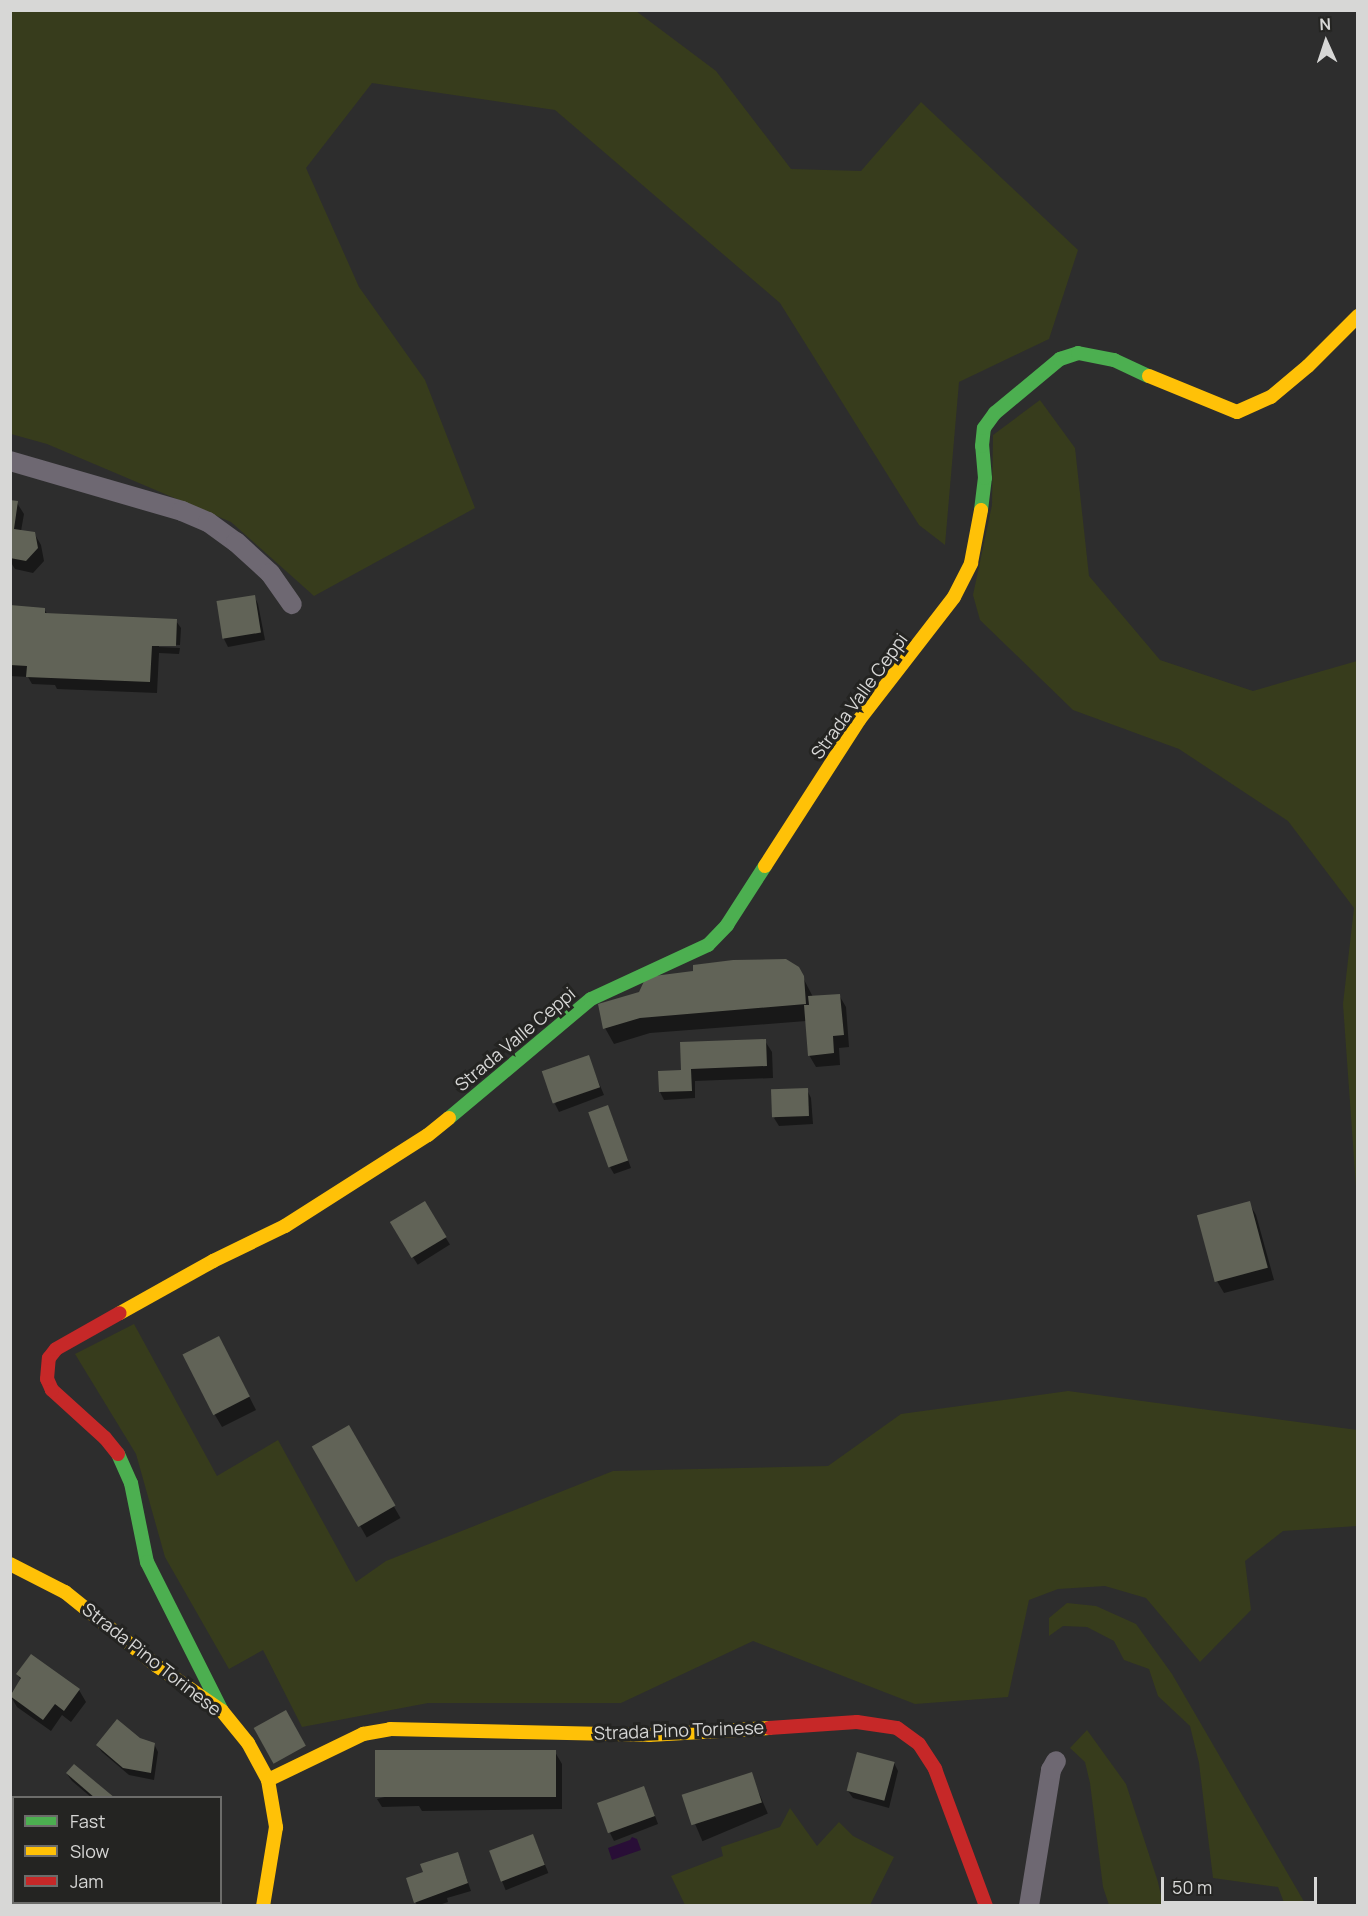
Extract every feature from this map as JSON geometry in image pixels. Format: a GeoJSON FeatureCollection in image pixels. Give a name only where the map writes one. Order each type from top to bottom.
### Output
{"type":"FeatureCollection","features":[{"type":"Feature","properties":{"kind":"street","name":"Strada Valle Ceppi"},"geometry":{"type":"LineString","coordinates":[[222,1711],[147,1562],[131,1483],[120,1457],[105,1438],[52,1390],[47,1379],[49,1358],[56,1349],[213,1261],[285,1226],[428,1134],[591,999],[680,960],[708,945],[727,925],[859,720],[954,597],[971,562],[980,523],[985,478],[982,446],[984,428],[995,413],[1060,359],[1078,353],[1100,355],[1215,405],[1237,412],[1271,397],[1308,366],[1358,316]]}},
{"type":"Feature","properties":{"kind":"street"},"geometry":{"type":"LineString","coordinates":[[10,461],[182,511],[208,522],[236,542],[270,573],[292,604]]}},
{"type":"Feature","properties":{"kind":"street","name":"Strada Pino Torinese"},"geometry":{"type":"LineString","coordinates":[[10,1564],[65,1592],[157,1666],[222,1711],[248,1743],[268,1780],[276,1827],[268,1888],[263,1905]]}},
{"type":"Feature","properties":{"kind":"street","name":"Strada Pino Torinese"},"geometry":{"type":"LineString","coordinates":[[268,1780],[363,1734],[390,1729],[649,1735],[857,1722],[897,1728],[919,1744],[935,1769],[986,1905]]}},
{"type":"Feature","properties":{"kind":"street"},"geometry":{"type":"LineString","coordinates":[[1029,1905],[1051,1770],[1056,1761]]}},
{"type":"Feature","properties":{"kind":"green space"},"geometry":{"type":"Polygon","coordinates":[[[10,11],[636,11],[716,71],[791,169],[861,171],[921,102],[1078,250],[1049,339],[959,382],[945,545],[919,525],[780,303],[555,110],[372,83],[306,168],[359,287],[425,380],[475,508],[314,596],[231,522],[47,444],[11,434],[10,11]]]}},
{"type":"Feature","properties":{"kind":"green space"},"geometry":{"type":"Polygon","coordinates":[[[1040,400],[1075,448],[1089,576],[1160,660],[1253,691],[1357,661],[1357,1201],[1343,1004],[1354,908],[1288,821],[1179,749],[1073,710],[980,620],[973,595],[992,505],[993,435],[1040,400]]]}},
{"type":"Feature","properties":{"kind":"green space"},"geometry":{"type":"Polygon","coordinates":[[[134,1324],[217,1476],[278,1440],[356,1582],[386,1561],[613,1471],[828,1466],[901,1414],[1068,1391],[1357,1430],[1357,1526],[1283,1531],[1245,1561],[1251,1610],[1200,1662],[1146,1598],[1105,1586],[1058,1589],[1029,1600],[1008,1697],[915,1704],[753,1641],[621,1703],[428,1703],[302,1727],[263,1650],[229,1669],[165,1557],[136,1454],[75,1354],[134,1324]]]}},
{"type":"Feature","properties":{"kind":"green space"},"geometry":{"type":"Polygon","coordinates":[[[1067,1603],[1096,1606],[1136,1624],[1172,1674],[1306,1905],[1285,1905],[1278,1887],[1213,1878],[1199,1763],[1190,1726],[1158,1696],[1149,1669],[1124,1660],[1114,1641],[1087,1627],[1063,1626],[1049,1636],[1049,1618],[1067,1603]]]}},
{"type":"Feature","properties":{"kind":"green space"},"geometry":{"type":"Polygon","coordinates":[[[1087,1730],[1126,1784],[1158,1882],[1163,1905],[1109,1905],[1103,1887],[1090,1783],[1085,1762],[1070,1748],[1087,1730]]]}},
{"type":"Feature","properties":{"kind":"green space"},"geometry":{"type":"Polygon","coordinates":[[[790,1808],[817,1846],[839,1822],[853,1836],[894,1857],[870,1905],[685,1905],[671,1876],[723,1856],[721,1847],[780,1827],[790,1808]]]}},
{"type":"Feature","properties":{"kind":"shaded area"},"geometry":{"type":"Polygon","coordinates":[[[632,1837],[637,1839],[641,1850],[612,1860],[608,1848],[630,1840],[632,1837]]]}},
{"type":"Feature","properties":{"kind":"building"},"geometry":{"type":"Polygon","coordinates":[[[10,500],[18,501],[14,529],[35,532],[38,548],[26,561],[10,558],[10,500]]]}},
{"type":"Feature","properties":{"kind":"building"},"geometry":{"type":"Polygon","coordinates":[[[255,595],[261,633],[222,639],[216,601],[255,595]]]}},
{"type":"Feature","properties":{"kind":"building"},"geometry":{"type":"Polygon","coordinates":[[[10,605],[45,608],[45,613],[177,619],[176,646],[152,646],[150,682],[26,677],[27,666],[10,665],[10,605]]]}},
{"type":"Feature","properties":{"kind":"building"},"geometry":{"type":"Polygon","coordinates":[[[786,959],[799,967],[804,976],[806,1004],[640,1018],[603,1029],[598,1004],[639,992],[646,977],[693,971],[693,965],[733,960],[786,959]]]}},
{"type":"Feature","properties":{"kind":"building"},"geometry":{"type":"Polygon","coordinates":[[[840,994],[844,1035],[833,1036],[834,1053],[808,1056],[804,1005],[809,1005],[808,996],[840,994]]]}},
{"type":"Feature","properties":{"kind":"building"},"geometry":{"type":"Polygon","coordinates":[[[766,1039],[767,1066],[691,1069],[692,1091],[659,1092],[658,1071],[681,1070],[680,1042],[766,1039]]]}},
{"type":"Feature","properties":{"kind":"building"},"geometry":{"type":"Polygon","coordinates":[[[589,1055],[600,1087],[553,1103],[542,1071],[589,1055]]]}},
{"type":"Feature","properties":{"kind":"building"},"geometry":{"type":"Polygon","coordinates":[[[808,1088],[809,1116],[772,1117],[771,1089],[808,1088]]]}},
{"type":"Feature","properties":{"kind":"building"},"geometry":{"type":"Polygon","coordinates":[[[608,1105],[628,1160],[608,1168],[588,1112],[608,1105]]]}},
{"type":"Feature","properties":{"kind":"building"},"geometry":{"type":"Polygon","coordinates":[[[425,1201],[447,1237],[411,1258],[390,1222],[425,1201]]]}},
{"type":"Feature","properties":{"kind":"building"},"geometry":{"type":"Polygon","coordinates":[[[1250,1201],[1268,1268],[1215,1282],[1197,1215],[1250,1201]]]}},
{"type":"Feature","properties":{"kind":"building"},"geometry":{"type":"Polygon","coordinates":[[[219,1336],[250,1397],[213,1415],[182,1355],[219,1336]]]}},
{"type":"Feature","properties":{"kind":"building"},"geometry":{"type":"Polygon","coordinates":[[[349,1425],[396,1506],[358,1527],[312,1446],[349,1425]]]}},
{"type":"Feature","properties":{"kind":"building"},"geometry":{"type":"Polygon","coordinates":[[[31,1654],[80,1689],[64,1711],[55,1704],[43,1720],[10,1696],[21,1678],[16,1674],[31,1654]]]}},
{"type":"Feature","properties":{"kind":"building"},"geometry":{"type":"Polygon","coordinates":[[[286,1710],[306,1746],[274,1764],[254,1728],[286,1710]]]}},
{"type":"Feature","properties":{"kind":"building"},"geometry":{"type":"Polygon","coordinates":[[[117,1719],[140,1738],[155,1743],[151,1773],[123,1768],[96,1745],[117,1719]]]}},
{"type":"Feature","properties":{"kind":"building"},"geometry":{"type":"Polygon","coordinates":[[[375,1750],[556,1750],[556,1797],[375,1797],[375,1750]]]}},
{"type":"Feature","properties":{"kind":"building"},"geometry":{"type":"Polygon","coordinates":[[[857,1752],[895,1762],[884,1801],[847,1791],[857,1752]]]}},
{"type":"Feature","properties":{"kind":"building"},"geometry":{"type":"Polygon","coordinates":[[[74,1764],[113,1796],[93,1796],[66,1773],[74,1764]]]}},
{"type":"Feature","properties":{"kind":"building"},"geometry":{"type":"Polygon","coordinates":[[[752,1772],[762,1802],[692,1825],[682,1795],[752,1772]]]}},
{"type":"Feature","properties":{"kind":"building"},"geometry":{"type":"Polygon","coordinates":[[[644,1786],[655,1816],[608,1833],[597,1803],[644,1786]]]}},
{"type":"Feature","properties":{"kind":"building"},"geometry":{"type":"Polygon","coordinates":[[[533,1834],[545,1865],[501,1882],[489,1851],[533,1834]]]}},
{"type":"Feature","properties":{"kind":"building"},"geometry":{"type":"Polygon","coordinates":[[[458,1852],[468,1883],[414,1903],[406,1878],[423,1872],[420,1864],[458,1852]]]}},
{"type":"Feature","properties":{"kind":"traffic: fast"},"geometry":{"type":"LineString","coordinates":[[981,510],[985,478],[982,446],[984,428],[995,413],[1060,359],[1078,353],[1114,360],[1149,376]]}},
{"type":"Feature","properties":{"kind":"traffic: fast"},"geometry":{"type":"LineString","coordinates":[[449,1118],[591,999],[708,945],[727,925],[765,866]]}},
{"type":"Feature","properties":{"kind":"traffic: fast"},"geometry":{"type":"LineString","coordinates":[[118,1454],[131,1483],[147,1562],[222,1711]]}},
{"type":"Feature","properties":{"kind":"traffic: slow"},"geometry":{"type":"LineString","coordinates":[[1149,376],[1237,412],[1271,397],[1308,366],[1358,316]]}},
{"type":"Feature","properties":{"kind":"traffic: slow"},"geometry":{"type":"LineString","coordinates":[[765,866],[859,720],[954,597],[971,563],[981,510]]}},
{"type":"Feature","properties":{"kind":"traffic: slow"},"geometry":{"type":"LineString","coordinates":[[120,1313],[213,1261],[285,1226],[428,1135],[449,1118]]}},
{"type":"Feature","properties":{"kind":"traffic: slow"},"geometry":{"type":"LineString","coordinates":[[10,1564],[65,1592],[157,1666],[222,1711],[248,1743],[268,1780],[276,1827],[263,1906]]}},
{"type":"Feature","properties":{"kind":"traffic: slow"},"geometry":{"type":"LineString","coordinates":[[268,1780],[363,1734],[390,1729],[649,1735],[769,1728]]}},
{"type":"Feature","properties":{"kind":"traffic: jam"},"geometry":{"type":"LineString","coordinates":[[118,1454],[105,1438],[52,1390],[47,1379],[49,1358],[56,1349],[120,1313]]}},
{"type":"Feature","properties":{"kind":"traffic: jam"},"geometry":{"type":"LineString","coordinates":[[769,1728],[857,1722],[897,1728],[919,1744],[935,1769],[986,1906]]}}]}
